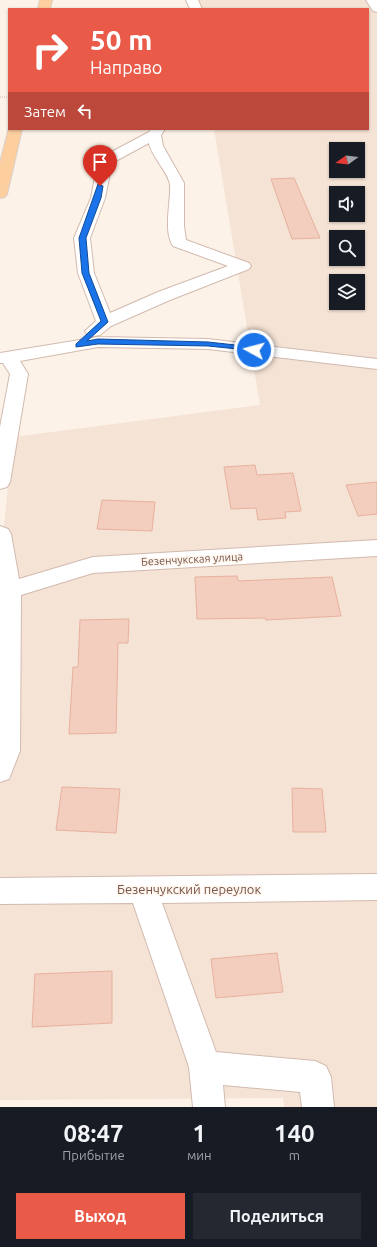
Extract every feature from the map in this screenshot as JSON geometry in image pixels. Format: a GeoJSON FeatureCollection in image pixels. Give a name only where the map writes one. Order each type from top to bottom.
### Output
{"type":"FeatureCollection","features":[{"type":"Feature","properties":{"kind":"main road"},"geometry":{"type":"LineString","coordinates":[[0,194],[15,130]]}},
{"type":"Feature","properties":{"kind":"street"},"geometry":{"type":"LineString","coordinates":[[372,0],[377,9]]}},
{"type":"Feature","properties":{"kind":"street"},"geometry":{"type":"LineString","coordinates":[[78,345],[105,322],[164,296],[243,266],[179,243],[176,226],[177,183],[156,146],[156,132],[105,161],[98,198],[82,238],[86,273],[105,322]]}},
{"type":"Feature","properties":{"kind":"street"},"geometry":{"type":"LineString","coordinates":[[5,358],[98,342],[208,344],[377,364]]}},
{"type":"Feature","properties":{"kind":"street"},"geometry":{"type":"LineString","coordinates":[[0,482],[19,374],[5,358]]}},
{"type":"Feature","properties":{"kind":"street"},"geometry":{"type":"LineString","coordinates":[[0,534],[10,590],[7,751],[0,771]]}},
{"type":"Feature","properties":{"kind":"street","name":"Безенчукская улица"},"geometry":{"type":"LineString","coordinates":[[10,590],[93,565],[377,548]]}},
{"type":"Feature","properties":{"kind":"street","name":"Безенчукский переулок"},"geometry":{"type":"LineString","coordinates":[[0,890],[377,887]]}},
{"type":"Feature","properties":{"kind":"street"},"geometry":{"type":"LineString","coordinates":[[143,889],[205,1067],[209,1107]]}},
{"type":"Feature","properties":{"kind":"street"},"geometry":{"type":"LineString","coordinates":[[205,1067],[315,1077],[318,1107]]}},
{"type":"Feature","properties":{"kind":"shaded area"},"geometry":{"type":"Polygon","coordinates":[[[193,0],[377,0],[377,1107],[284,1107],[283,1098],[0,1100],[0,566],[13,437],[260,405],[214,130],[369,130],[369,8],[194,8],[193,0]]]}},
{"type":"Feature","properties":{"kind":"building"},"geometry":{"type":"Polygon","coordinates":[[[294,178],[320,238],[292,239],[271,179],[294,178]]]}},
{"type":"Feature","properties":{"kind":"building"},"geometry":{"type":"Polygon","coordinates":[[[255,465],[257,475],[293,473],[301,511],[285,512],[286,518],[258,520],[256,508],[231,509],[224,467],[255,465]]]}},
{"type":"Feature","properties":{"kind":"building"},"geometry":{"type":"Polygon","coordinates":[[[377,482],[377,514],[358,516],[346,485],[377,482]]]}},
{"type":"Feature","properties":{"kind":"building"},"geometry":{"type":"Polygon","coordinates":[[[102,500],[155,502],[152,531],[97,529],[102,500]]]}},
{"type":"Feature","properties":{"kind":"building"},"geometry":{"type":"Polygon","coordinates":[[[237,576],[238,581],[332,577],[341,616],[266,620],[265,618],[197,619],[195,577],[237,576]]]}},
{"type":"Feature","properties":{"kind":"building"},"geometry":{"type":"Polygon","coordinates":[[[129,619],[128,643],[118,643],[116,733],[69,734],[73,667],[78,667],[80,620],[129,619]]]}},
{"type":"Feature","properties":{"kind":"building"},"geometry":{"type":"Polygon","coordinates":[[[62,787],[120,789],[116,833],[56,830],[62,787]]]}},
{"type":"Feature","properties":{"kind":"building"},"geometry":{"type":"Polygon","coordinates":[[[292,788],[322,789],[326,832],[293,832],[292,788]]]}},
{"type":"Feature","properties":{"kind":"building"},"geometry":{"type":"Polygon","coordinates":[[[277,953],[283,992],[216,998],[211,959],[277,953]]]}},
{"type":"Feature","properties":{"kind":"building"},"geometry":{"type":"Polygon","coordinates":[[[112,971],[112,1023],[32,1027],[35,974],[112,971]]]}},
{"type":"Feature","properties":{"kind":"route"},"geometry":{"type":"LineString","coordinates":[[100,186],[98,198],[82,238],[86,273],[105,322],[78,345],[98,342],[208,344],[254,350]]}}]}
